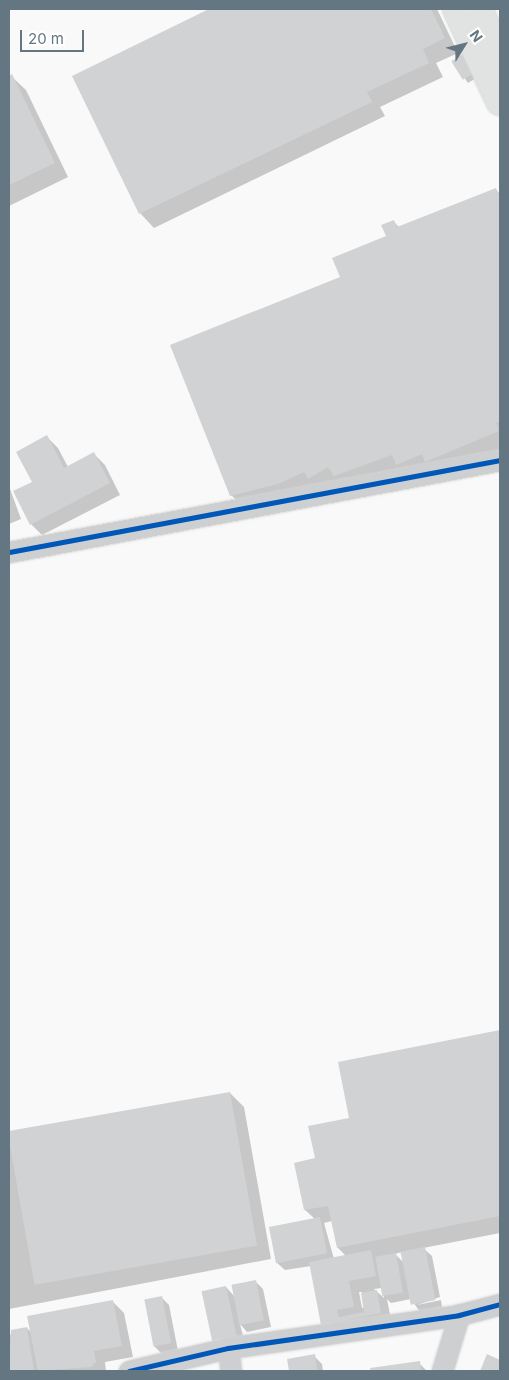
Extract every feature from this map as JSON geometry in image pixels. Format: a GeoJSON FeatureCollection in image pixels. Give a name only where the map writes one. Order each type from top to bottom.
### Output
{"type":"FeatureCollection","features":[{"type":"Feature","properties":{"kind":"main road"},"geometry":{"type":"LineString","coordinates":[[457,9],[500,101]]}},
{"type":"Feature","properties":{"kind":"main road"},"geometry":{"type":"LineString","coordinates":[[478,9],[500,57]]}},
{"type":"Feature","properties":{"kind":"street"},"geometry":{"type":"LineString","coordinates":[[9,552],[500,460]]}},
{"type":"Feature","properties":{"kind":"street"},"geometry":{"type":"LineString","coordinates":[[129,1371],[228,1348],[459,1314],[500,1304]]}},
{"type":"Feature","properties":{"kind":"street"},"geometry":{"type":"LineString","coordinates":[[442,1371],[459,1314]]}},
{"type":"Feature","properties":{"kind":"street"},"geometry":{"type":"LineString","coordinates":[[228,1348],[231,1371]]}},
{"type":"Feature","properties":{"kind":"building"},"geometry":{"type":"Polygon","coordinates":[[[209,9],[431,9],[445,38],[423,49],[429,63],[367,92],[372,102],[139,214],[72,76],[209,9]]]}},
{"type":"Feature","properties":{"kind":"building"},"geometry":{"type":"Polygon","coordinates":[[[469,50],[481,69],[463,80],[451,61],[469,50]]]}},
{"type":"Feature","properties":{"kind":"building"},"geometry":{"type":"Polygon","coordinates":[[[12,74],[55,163],[9,185],[9,76],[12,74]]]}},
{"type":"Feature","properties":{"kind":"building"},"geometry":{"type":"Polygon","coordinates":[[[496,188],[500,198],[500,421],[496,423],[499,431],[425,462],[422,454],[396,465],[392,455],[334,476],[328,467],[308,479],[304,472],[278,484],[230,496],[170,345],[340,277],[332,258],[386,236],[381,225],[394,220],[397,227],[496,188]]]}},
{"type":"Feature","properties":{"kind":"building"},"geometry":{"type":"Polygon","coordinates":[[[47,435],[64,468],[94,452],[110,483],[30,525],[13,491],[32,482],[16,452],[47,435]]]}},
{"type":"Feature","properties":{"kind":"building"},"geometry":{"type":"Polygon","coordinates":[[[500,1030],[500,1216],[337,1248],[328,1206],[304,1210],[294,1163],[315,1158],[308,1126],[349,1118],[338,1062],[500,1030]]]}},
{"type":"Feature","properties":{"kind":"building"},"geometry":{"type":"Polygon","coordinates":[[[230,1092],[257,1246],[35,1285],[9,1131],[230,1092]]]}},
{"type":"Feature","properties":{"kind":"building"},"geometry":{"type":"Polygon","coordinates":[[[320,1217],[327,1253],[276,1263],[269,1227],[320,1217]]]}},
{"type":"Feature","properties":{"kind":"building"},"geometry":{"type":"Polygon","coordinates":[[[425,1247],[435,1300],[411,1305],[400,1252],[425,1247]]]}},
{"type":"Feature","properties":{"kind":"building"},"geometry":{"type":"Polygon","coordinates":[[[371,1250],[376,1276],[349,1281],[354,1307],[337,1310],[339,1317],[364,1312],[361,1293],[377,1290],[381,1313],[321,1325],[309,1262],[371,1250]]]}},
{"type":"Feature","properties":{"kind":"building"},"geometry":{"type":"Polygon","coordinates":[[[396,1253],[403,1292],[382,1296],[375,1257],[396,1253]]]}},
{"type":"Feature","properties":{"kind":"building"},"geometry":{"type":"Polygon","coordinates":[[[256,1280],[264,1320],[239,1325],[231,1285],[256,1280]]]}},
{"type":"Feature","properties":{"kind":"building"},"geometry":{"type":"Polygon","coordinates":[[[226,1286],[237,1336],[212,1341],[202,1291],[226,1286]]]}},
{"type":"Feature","properties":{"kind":"building"},"geometry":{"type":"Polygon","coordinates":[[[162,1296],[171,1343],[153,1347],[144,1299],[162,1296]]]}},
{"type":"Feature","properties":{"kind":"building"},"geometry":{"type":"Polygon","coordinates":[[[113,1300],[122,1346],[94,1351],[96,1362],[91,1367],[38,1371],[27,1316],[113,1300]]]}},
{"type":"Feature","properties":{"kind":"building"},"geometry":{"type":"Polygon","coordinates":[[[27,1327],[34,1371],[9,1371],[11,1330],[27,1327]]]}},
{"type":"Feature","properties":{"kind":"building"},"geometry":{"type":"Polygon","coordinates":[[[315,1354],[317,1371],[289,1371],[287,1359],[315,1354]]]}},
{"type":"Feature","properties":{"kind":"building"},"geometry":{"type":"Polygon","coordinates":[[[487,1354],[500,1360],[500,1371],[480,1371],[487,1354]]]}},
{"type":"Feature","properties":{"kind":"building"},"geometry":{"type":"Polygon","coordinates":[[[420,1361],[421,1371],[371,1371],[370,1368],[420,1361]]]}},
{"type":"Feature","properties":{"kind":"cycle path"},"geometry":{"type":"LineString","coordinates":[[9,552],[500,460]]}},
{"type":"Feature","properties":{"kind":"cycle path"},"geometry":{"type":"LineString","coordinates":[[129,1371],[228,1348],[459,1315],[500,1304]]}}]}
